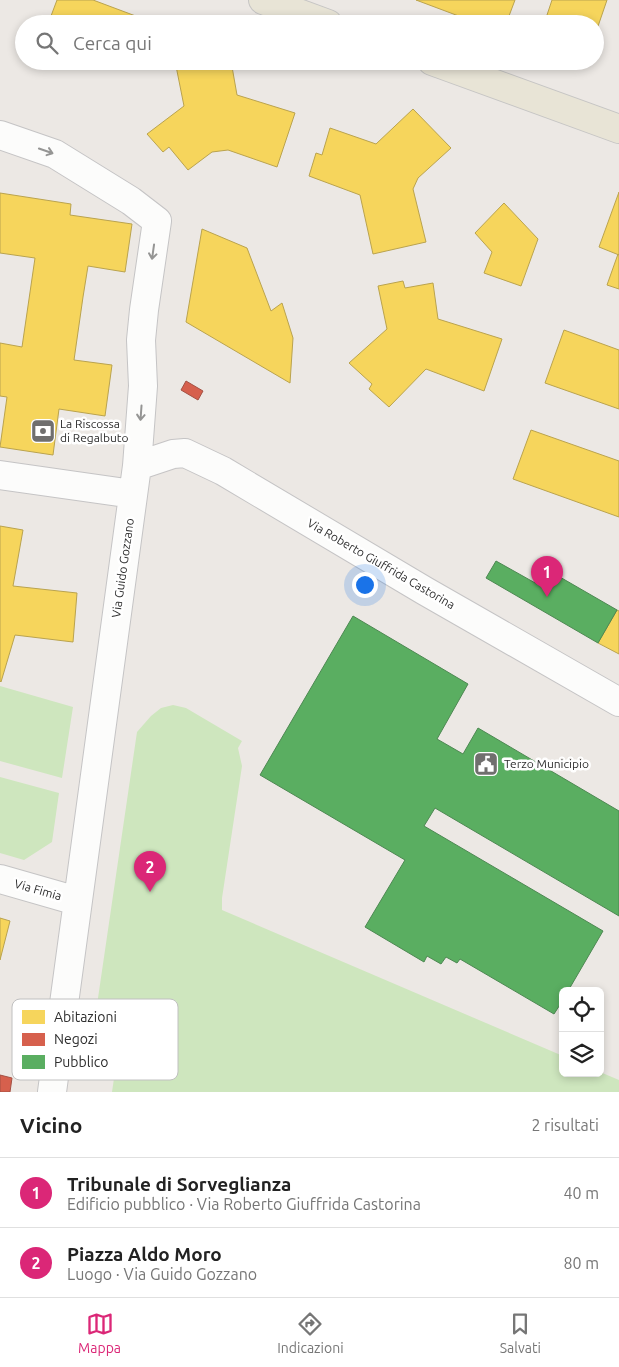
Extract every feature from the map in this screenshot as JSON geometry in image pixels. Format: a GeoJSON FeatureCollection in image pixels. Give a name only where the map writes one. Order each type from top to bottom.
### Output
{"type":"FeatureCollection","features":[{"type":"Feature","properties":{"kind":"main road"},"geometry":{"type":"LineString","coordinates":[[263,0],[304,15]]}},
{"type":"Feature","properties":{"kind":"main road"},"geometry":{"type":"LineString","coordinates":[[457,70],[619,128]]}},
{"type":"Feature","properties":{"kind":"street","name":"Via Guido Gozzano"},"geometry":{"type":"LineString","coordinates":[[0,135],[55,154],[131,201],[157,221],[141,340],[143,386],[137,466],[64,999]]}},
{"type":"Feature","properties":{"kind":"street","name":"Via Roberto Giuffrida Castorina"},"geometry":{"type":"LineString","coordinates":[[137,466],[173,454],[185,453],[208,464],[619,702]]}},
{"type":"Feature","properties":{"kind":"street"},"geometry":{"type":"LineString","coordinates":[[0,475],[133,494]]}},
{"type":"Feature","properties":{"kind":"street","name":"Via Fimia"},"geometry":{"type":"LineString","coordinates":[[0,879],[77,900]]}},
{"type":"Feature","properties":{"kind":"green space"},"geometry":{"type":"Polygon","coordinates":[[[0,686],[73,707],[62,778],[0,761],[0,686]]]}},
{"type":"Feature","properties":{"kind":"green space"},"geometry":{"type":"Polygon","coordinates":[[[173,705],[186,708],[242,741],[238,748],[242,766],[222,898],[222,910],[559,1054],[559,1077],[604,1077],[604,1074],[619,1080],[619,1092],[112,1092],[114,1080],[178,1080],[178,999],[98,999],[137,732],[161,708],[173,705]]]}},
{"type":"Feature","properties":{"kind":"green space"},"geometry":{"type":"Polygon","coordinates":[[[0,777],[59,793],[52,842],[24,860],[0,853],[0,777]]]}},
{"type":"Feature","properties":{"kind":"building: Abitazioni"},"geometry":{"type":"Polygon","coordinates":[[[57,0],[93,0],[133,15],[51,15],[57,0]]]}},
{"type":"Feature","properties":{"kind":"building: Abitazioni"},"geometry":{"type":"Polygon","coordinates":[[[416,0],[515,0],[509,15],[456,15],[416,0]]]}},
{"type":"Feature","properties":{"kind":"building: Abitazioni"},"geometry":{"type":"Polygon","coordinates":[[[552,0],[607,0],[602,15],[547,15],[552,0]]]}},
{"type":"Feature","properties":{"kind":"building: Abitazioni"},"geometry":{"type":"Polygon","coordinates":[[[177,70],[233,70],[237,95],[295,113],[277,167],[228,150],[212,152],[188,170],[169,147],[163,152],[147,134],[184,106],[177,70]]]}},
{"type":"Feature","properties":{"kind":"building: Abitazioni"},"geometry":{"type":"Polygon","coordinates":[[[413,109],[451,148],[418,178],[413,189],[426,242],[373,254],[360,195],[309,176],[316,153],[322,155],[330,128],[376,144],[413,109]]]}},
{"type":"Feature","properties":{"kind":"building: Abitazioni"},"geometry":{"type":"Polygon","coordinates":[[[619,192],[619,255],[599,247],[619,192]]]}},
{"type":"Feature","properties":{"kind":"building: Abitazioni"},"geometry":{"type":"Polygon","coordinates":[[[0,193],[71,204],[70,215],[132,224],[125,272],[88,266],[74,360],[112,365],[105,416],[59,409],[53,455],[0,447],[7,397],[0,396],[0,343],[22,347],[35,258],[0,253],[0,193]]]}},
{"type":"Feature","properties":{"kind":"building: Abitazioni"},"geometry":{"type":"Polygon","coordinates":[[[504,203],[538,239],[521,286],[484,273],[492,252],[475,233],[504,203]]]}},
{"type":"Feature","properties":{"kind":"building: Abitazioni"},"geometry":{"type":"Polygon","coordinates":[[[202,229],[247,248],[271,311],[282,303],[293,338],[290,383],[186,322],[202,229]]]}},
{"type":"Feature","properties":{"kind":"building: Abitazioni"},"geometry":{"type":"Polygon","coordinates":[[[619,255],[619,289],[607,285],[619,255]]]}},
{"type":"Feature","properties":{"kind":"building: Abitazioni"},"geometry":{"type":"Polygon","coordinates":[[[403,281],[405,288],[433,283],[438,319],[502,339],[484,391],[426,369],[389,407],[369,389],[372,384],[349,363],[387,329],[378,286],[403,281]]]}},
{"type":"Feature","properties":{"kind":"building: Abitazioni"},"geometry":{"type":"Polygon","coordinates":[[[564,330],[619,350],[619,409],[545,383],[564,330]]]}},
{"type":"Feature","properties":{"kind":"building: Abitazioni"},"geometry":{"type":"Polygon","coordinates":[[[531,430],[619,461],[619,517],[513,479],[531,430]]]}},
{"type":"Feature","properties":{"kind":"building: Abitazioni"},"geometry":{"type":"Polygon","coordinates":[[[0,526],[23,530],[13,586],[77,593],[73,642],[15,635],[1,682],[0,681],[0,526]]]}},
{"type":"Feature","properties":{"kind":"building: Abitazioni"},"geometry":{"type":"Polygon","coordinates":[[[617,610],[619,611],[619,654],[598,643],[617,610]]]}},
{"type":"Feature","properties":{"kind":"building: Abitazioni"},"geometry":{"type":"Polygon","coordinates":[[[0,918],[10,921],[0,960],[0,918]]]}},
{"type":"Feature","properties":{"kind":"building: Negozi"},"geometry":{"type":"Polygon","coordinates":[[[186,381],[203,391],[198,400],[181,390],[186,381]]]}},
{"type":"Feature","properties":{"kind":"building: Negozi"},"geometry":{"type":"Polygon","coordinates":[[[0,1075],[12,1078],[10,1092],[0,1092],[0,1075]]]}},
{"type":"Feature","properties":{"kind":"building: Pubblico"},"geometry":{"type":"Polygon","coordinates":[[[496,561],[537,584],[546,569],[617,610],[598,643],[486,578],[496,561]]]}},
{"type":"Feature","properties":{"kind":"building: Pubblico"},"geometry":{"type":"Polygon","coordinates":[[[353,616],[468,684],[437,739],[463,754],[478,728],[619,811],[619,916],[435,808],[424,826],[603,931],[570,987],[559,987],[559,1006],[554,1014],[460,959],[457,963],[446,957],[441,964],[427,956],[424,962],[365,927],[405,860],[260,775],[353,616]]]}},
{"type":"Feature","properties":{"kind":"place","name":"La Riscossa di Regalbuto"},"geometry":{"type":"Point","coordinates":[43,431]}},
{"type":"Feature","properties":{"kind":"place","name":"Tribunale di Sorveglianza"},"geometry":{"type":"Point","coordinates":[547,597]}},
{"type":"Feature","properties":{"kind":"place","name":"Terzo Municipio"},"geometry":{"type":"Point","coordinates":[486,764]}},
{"type":"Feature","properties":{"kind":"place","name":"Piazza Aldo Moro"},"geometry":{"type":"Point","coordinates":[150,892]}}]}
